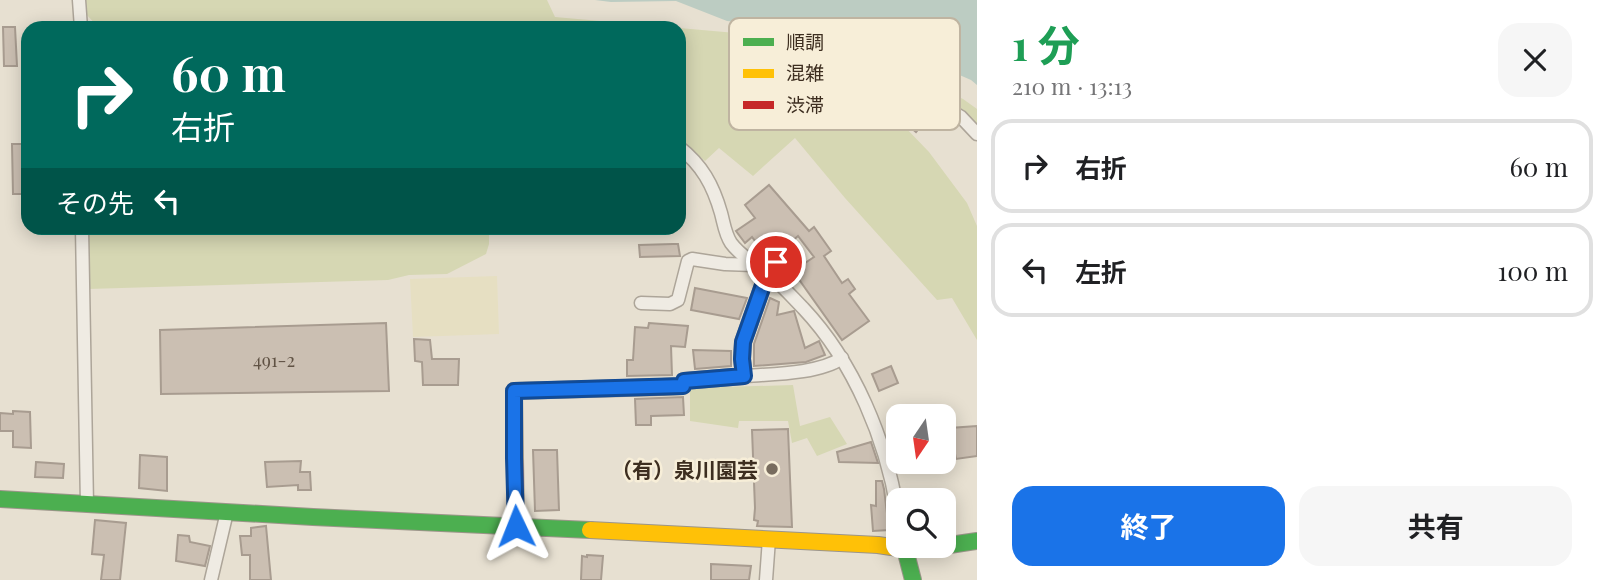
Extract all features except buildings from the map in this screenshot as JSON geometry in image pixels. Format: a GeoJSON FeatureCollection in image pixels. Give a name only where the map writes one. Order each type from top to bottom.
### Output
{"type":"FeatureCollection","features":[{"type":"Feature","properties":{"kind":"street"},"geometry":{"type":"LineString","coordinates":[[79,0],[80,21]]}},
{"type":"Feature","properties":{"kind":"street"},"geometry":{"type":"LineString","coordinates":[[960,116],[977,134]]}},
{"type":"Feature","properties":{"kind":"street"},"geometry":{"type":"LineString","coordinates":[[686,154],[700,167],[714,189],[725,232],[734,247],[766,267],[805,310],[842,358],[870,414],[893,488]]}},
{"type":"Feature","properties":{"kind":"street"},"geometry":{"type":"LineString","coordinates":[[82,235],[87,505]]}},
{"type":"Feature","properties":{"kind":"street"},"geometry":{"type":"LineString","coordinates":[[641,303],[670,304],[678,300],[688,261],[692,259],[766,267]]}},
{"type":"Feature","properties":{"kind":"street"},"geometry":{"type":"LineString","coordinates":[[744,376],[743,342],[766,267]]}},
{"type":"Feature","properties":{"kind":"street"},"geometry":{"type":"LineString","coordinates":[[516,526],[514,391],[683,386],[684,381],[793,373],[834,363],[842,358]]}},
{"type":"Feature","properties":{"kind":"street"},"geometry":{"type":"LineString","coordinates":[[0,499],[886,546]]}},
{"type":"Feature","properties":{"kind":"street"},"geometry":{"type":"LineString","coordinates":[[211,580],[227,512]]}},
{"type":"Feature","properties":{"kind":"street"},"geometry":{"type":"LineString","coordinates":[[766,580],[769,539]]}},
{"type":"Feature","properties":{"kind":"street"},"geometry":{"type":"LineString","coordinates":[[956,544],[977,541]]}},
{"type":"Feature","properties":{"kind":"street"},"geometry":{"type":"LineString","coordinates":[[907,558],[913,580]]}},
{"type":"Feature","properties":{"kind":"shaded area"},"geometry":{"type":"Polygon","coordinates":[[[595,0],[977,0],[977,85],[960,75],[960,18],[729,18],[729,21],[676,1],[595,0]]]}},
{"type":"Feature","properties":{"kind":"shaded area"},"geometry":{"type":"Polygon","coordinates":[[[497,276],[499,334],[413,337],[410,279],[497,276]]]}},
{"type":"Feature","properties":{"kind":"green space"},"geometry":{"type":"Polygon","coordinates":[[[86,0],[547,0],[555,17],[600,21],[92,21],[86,14],[86,0]]]}},
{"type":"Feature","properties":{"kind":"green space"},"geometry":{"type":"Polygon","coordinates":[[[686,29],[729,32],[729,130],[908,130],[929,152],[967,203],[977,226],[977,340],[952,298],[937,300],[795,138],[753,176],[719,148],[705,161],[686,145],[686,29]]]}},
{"type":"Feature","properties":{"kind":"green space"},"geometry":{"type":"Polygon","coordinates":[[[960,98],[977,109],[977,127],[960,114],[960,98]]]}},
{"type":"Feature","properties":{"kind":"green space"},"geometry":{"type":"Polygon","coordinates":[[[87,235],[489,235],[486,254],[447,274],[409,275],[388,280],[88,289],[87,235]]]}},
{"type":"Feature","properties":{"kind":"green space"},"geometry":{"type":"Polygon","coordinates":[[[793,385],[800,426],[830,417],[847,444],[817,456],[807,438],[792,443],[788,421],[739,421],[738,428],[690,421],[690,388],[793,385]]]}},
{"type":"Feature","properties":{"kind":"traffic: fast"},"geometry":{"type":"LineString","coordinates":[[0,499],[590,530]]}},
{"type":"Feature","properties":{"kind":"traffic: fast"},"geometry":{"type":"LineString","coordinates":[[956,544],[977,541]]}},
{"type":"Feature","properties":{"kind":"traffic: fast"},"geometry":{"type":"LineString","coordinates":[[907,558],[913,580]]}},
{"type":"Feature","properties":{"kind":"traffic: slow"},"geometry":{"type":"LineString","coordinates":[[662,387],[683,386],[684,381],[744,376],[743,342],[767,274],[777,262]]}},
{"type":"Feature","properties":{"kind":"traffic: slow"},"geometry":{"type":"LineString","coordinates":[[590,530],[886,546]]}},
{"type":"Feature","properties":{"kind":"traffic: jam"},"geometry":{"type":"LineString","coordinates":[[516,526],[514,391],[662,387]]}},
{"type":"Feature","properties":{"kind":"place","name":"（有）泉川園芸"},"geometry":{"type":"Point","coordinates":[772,469]}},
{"type":"Feature","properties":{"kind":"route"},"geometry":{"type":"LineString","coordinates":[[516,526],[514,391],[683,386],[684,381],[744,376],[743,342],[767,274],[776,262]]}}]}
